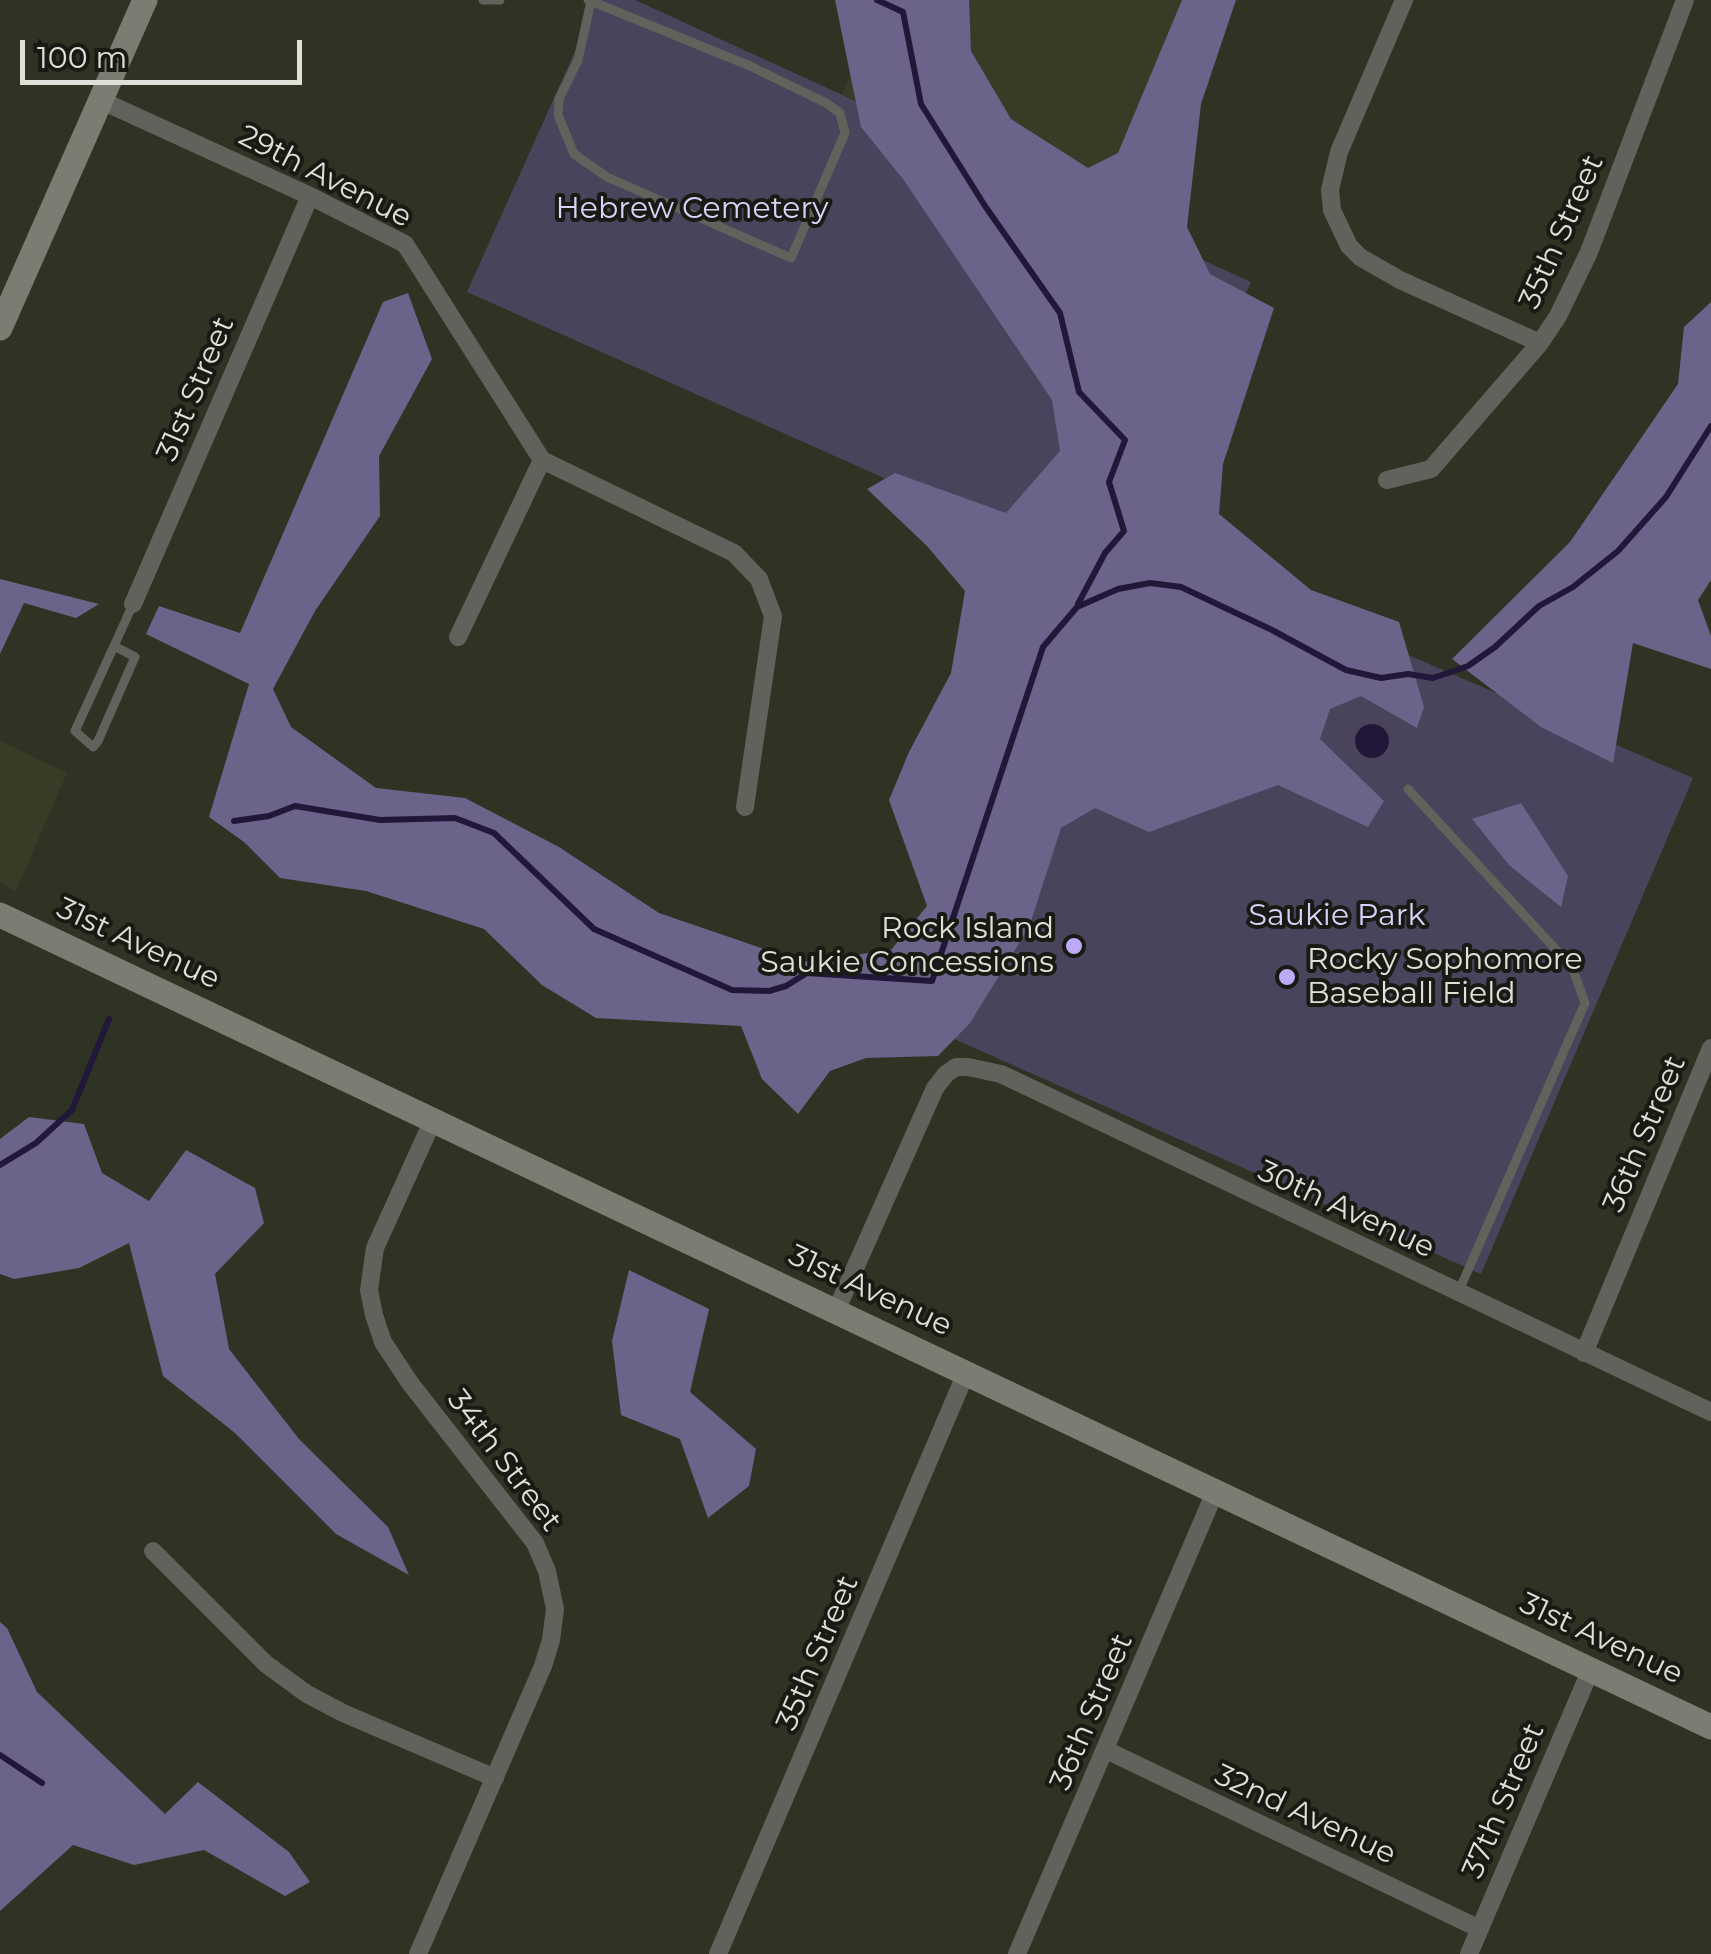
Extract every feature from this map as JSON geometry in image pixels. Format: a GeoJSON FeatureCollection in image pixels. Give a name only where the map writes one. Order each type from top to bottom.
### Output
{"type":"FeatureCollection","features":[{"type":"Feature","properties":{"kind":"street"},"geometry":{"type":"LineString","coordinates":[[0,328],[144,0]]}},
{"type":"Feature","properties":{"kind":"street"},"geometry":{"type":"LineString","coordinates":[[1404,0],[1332,172],[1332,210],[1349,246],[1360,258],[1540,343]]}},
{"type":"Feature","properties":{"kind":"street","name":"35th Street"},"geometry":{"type":"LineString","coordinates":[[1387,480],[1431,468],[1540,343],[1558,316],[1590,252],[1686,0]]}},
{"type":"Feature","properties":{"kind":"street","name":"29th Avenue"},"geometry":{"type":"LineString","coordinates":[[100,100],[406,244],[542,460]]}},
{"type":"Feature","properties":{"kind":"street","name":"31st Street"},"geometry":{"type":"LineString","coordinates":[[133,604],[310,196]]}},
{"type":"Feature","properties":{"kind":"street"},"geometry":{"type":"LineString","coordinates":[[458,637],[542,460],[734,553],[758,580],[774,616],[746,807]]}},
{"type":"Feature","properties":{"kind":"street","name":"31st Avenue"},"geometry":{"type":"LineString","coordinates":[[0,915],[1711,1727]]}},
{"type":"Feature","properties":{"kind":"street","name":"36th Street"},"geometry":{"type":"LineString","coordinates":[[1584,1352],[1711,1048]]}},
{"type":"Feature","properties":{"kind":"street","name":"30th Avenue"},"geometry":{"type":"LineString","coordinates":[[836,1311],[935,1088],[956,1068],[1001,1074],[1711,1412]]}},
{"type":"Feature","properties":{"kind":"street","name":"34th Street"},"geometry":{"type":"LineString","coordinates":[[418,1954],[551,1640],[554,1609],[547,1571],[535,1543],[410,1383],[383,1342],[369,1290],[375,1248],[433,1120]]}},
{"type":"Feature","properties":{"kind":"street","name":"35th Street"},"geometry":{"type":"LineString","coordinates":[[718,1954],[966,1373]]}},
{"type":"Feature","properties":{"kind":"street","name":"36th Street"},"geometry":{"type":"LineString","coordinates":[[1017,1954],[1215,1492]]}},
{"type":"Feature","properties":{"kind":"street"},"geometry":{"type":"LineString","coordinates":[[153,1551],[254,1653],[307,1694],[494,1778]]}},
{"type":"Feature","properties":{"kind":"street","name":"37th Street"},"geometry":{"type":"LineString","coordinates":[[1469,1954],[1590,1669]]}},
{"type":"Feature","properties":{"kind":"street","name":"32nd Avenue"},"geometry":{"type":"LineString","coordinates":[[1106,1750],[1480,1928]]}},
{"type":"Feature","properties":{"kind":"lane"},"geometry":{"type":"LineString","coordinates":[[482,0],[500,0]]}},
{"type":"Feature","properties":{"kind":"lane"},"geometry":{"type":"LineString","coordinates":[[590,1],[750,66],[840,113],[845,133],[791,258],[607,177],[574,154],[558,116],[559,99],[578,60],[590,1]]}},
{"type":"Feature","properties":{"kind":"lane"},"geometry":{"type":"LineString","coordinates":[[114,646],[135,657],[93,747],[75,731],[133,604]]}},
{"type":"Feature","properties":{"kind":"lane"},"geometry":{"type":"LineString","coordinates":[[1408,790],[1572,967],[1585,1003],[1458,1293]]}},
{"type":"Feature","properties":{"kind":"shaded area"},"geometry":{"type":"Polygon","coordinates":[[[835,0],[969,0],[971,51],[1011,119],[1088,168],[1118,153],[1182,0],[1236,0],[1201,104],[1187,227],[1210,274],[1274,308],[1223,464],[1219,514],[1311,590],[1399,622],[1424,707],[1417,728],[1361,696],[1330,709],[1320,739],[1384,801],[1368,827],[1278,785],[1149,832],[1095,808],[1061,828],[1029,927],[970,1023],[938,1056],[866,1058],[830,1071],[798,1114],[762,1079],[741,1026],[596,1018],[542,985],[484,929],[366,891],[280,878],[244,842],[209,817],[249,684],[146,634],[159,606],[240,633],[383,302],[408,293],[432,359],[379,456],[380,516],[315,611],[273,689],[291,727],[376,788],[465,798],[559,847],[659,913],[802,962],[891,950],[927,906],[889,800],[909,752],[951,673],[965,591],[927,546],[867,489],[895,473],[1006,513],[1060,451],[1052,400],[903,179],[861,127],[835,0]]]}},
{"type":"Feature","properties":{"kind":"shaded area"},"geometry":{"type":"Polygon","coordinates":[[[881,0],[1193,0],[1096,210],[842,94],[881,0]]]}},
{"type":"Feature","properties":{"kind":"shaded area"},"geometry":{"type":"Polygon","coordinates":[[[1711,302],[1711,580],[1698,600],[1711,636],[1711,669],[1633,643],[1613,763],[1541,727],[1452,659],[1570,542],[1678,384],[1684,327],[1711,302]]]}},
{"type":"Feature","properties":{"kind":"shaded area"},"geometry":{"type":"Polygon","coordinates":[[[0,579],[99,604],[76,618],[24,603],[0,654],[0,579]]]}},
{"type":"Feature","properties":{"kind":"shaded area"},"geometry":{"type":"Polygon","coordinates":[[[1372,724],[1384,729],[1389,741],[1384,753],[1372,758],[1360,753],[1355,741],[1360,729],[1372,724]]]}},
{"type":"Feature","properties":{"kind":"shaded area"},"geometry":{"type":"Polygon","coordinates":[[[0,741],[67,773],[16,891],[0,883],[0,741]]]}},
{"type":"Feature","properties":{"kind":"shaded area"},"geometry":{"type":"Polygon","coordinates":[[[1521,803],[1568,876],[1561,907],[1509,865],[1472,819],[1521,803]]]}},
{"type":"Feature","properties":{"kind":"shaded area"},"geometry":{"type":"Polygon","coordinates":[[[29,1117],[84,1124],[102,1173],[149,1201],[186,1150],[255,1188],[264,1223],[215,1274],[229,1349],[299,1439],[388,1527],[409,1575],[336,1534],[235,1433],[163,1376],[129,1243],[79,1268],[14,1279],[0,1274],[0,1139],[29,1117]]]}},
{"type":"Feature","properties":{"kind":"shaded area"},"geometry":{"type":"Polygon","coordinates":[[[629,1270],[709,1309],[690,1392],[756,1449],[749,1486],[708,1518],[680,1439],[621,1415],[612,1341],[629,1270]]]}},
{"type":"Feature","properties":{"kind":"shaded area"},"geometry":{"type":"Polygon","coordinates":[[[0,1622],[7,1628],[37,1692],[165,1814],[198,1782],[289,1852],[310,1882],[285,1896],[204,1850],[134,1865],[73,1845],[0,1911],[0,1622]]]}},
{"type":"Feature","properties":{"kind":"green space"},"geometry":{"type":"Polygon","coordinates":[[[598,0],[635,0],[1251,282],[1135,537],[1693,778],[1481,1274],[923,1025],[1115,581],[467,292],[598,0]]]}},
{"type":"Feature","properties":{"kind":"waterway"},"geometry":{"type":"LineString","coordinates":[[877,0],[903,12],[921,104],[985,206],[1060,313],[1079,392],[1125,440],[1109,482],[1124,531],[1105,553],[1078,604]]}},
{"type":"Feature","properties":{"kind":"waterway"},"geometry":{"type":"LineString","coordinates":[[234,821],[269,816],[295,806],[380,820],[455,818],[494,833],[594,929],[732,990],[769,991],[807,973],[932,981],[1043,647],[1077,607],[1118,589],[1150,583],[1181,587],[1346,670],[1381,678],[1408,674],[1433,678],[1468,666],[1539,606],[1573,587],[1618,551],[1666,497],[1711,426]]}},
{"type":"Feature","properties":{"kind":"waterway"},"geometry":{"type":"LineString","coordinates":[[0,1165],[36,1143],[72,1110],[109,1019]]}},
{"type":"Feature","properties":{"kind":"waterway"},"geometry":{"type":"LineString","coordinates":[[0,1755],[42,1783]]}},
{"type":"Feature","properties":{"kind":"place","name":"Rock Island Saukie Concessions"},"geometry":{"type":"Point","coordinates":[1074,946]}},
{"type":"Feature","properties":{"kind":"place","name":"Rocky Sophomore Baseball Field"},"geometry":{"type":"Point","coordinates":[1287,977]}},
{"type":"Feature","properties":{"kind":"park label","name":"Hebrew Cemetery"},"geometry":{"type":"Point","coordinates":[692,209]}},
{"type":"Feature","properties":{"kind":"park label","name":"Saukie Park"},"geometry":{"type":"Point","coordinates":[1337,916]}}]}
